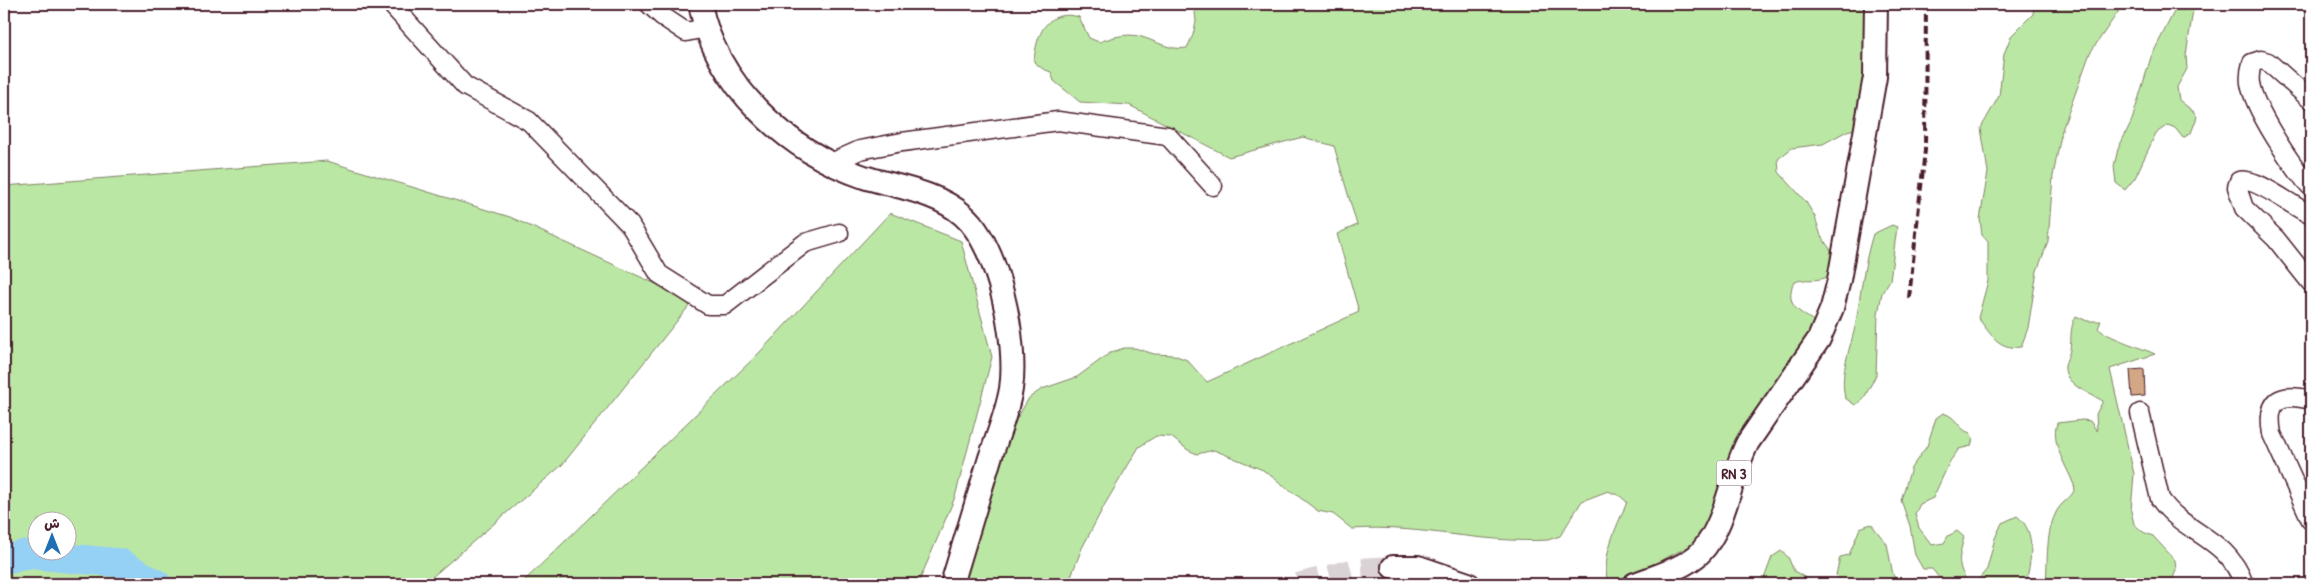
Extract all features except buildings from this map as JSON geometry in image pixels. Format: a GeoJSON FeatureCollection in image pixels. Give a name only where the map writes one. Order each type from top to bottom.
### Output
{"type":"FeatureCollection","features":[{"type":"Feature","properties":{"kind":"main road"},"geometry":{"type":"LineString","coordinates":[[700,4],[706,28],[719,57],[747,99],[792,140],[817,157],[862,176],[931,198],[962,214],[974,227],[986,246],[998,280],[1012,347],[1011,388],[952,584]]}},
{"type":"Feature","properties":{"kind":"main road","name":"RN 3"},"geometry":{"type":"LineString","coordinates":[[1635,584],[1692,559],[1703,548],[1717,525],[1740,456],[1819,339],[1832,308],[1875,77],[1876,4]]}},
{"type":"Feature","properties":{"kind":"main road"},"geometry":{"type":"LineString","coordinates":[[1393,567],[1418,567],[1468,584]]}},
{"type":"Feature","properties":{"kind":"street"},"geometry":{"type":"LineString","coordinates":[[391,4],[465,86],[529,121],[630,225],[659,274],[708,305],[725,305],[805,243],[839,233]]}},
{"type":"Feature","properties":{"kind":"street"},"geometry":{"type":"LineString","coordinates":[[649,4],[662,16],[686,32],[706,28]]}},
{"type":"Feature","properties":{"kind":"street"},"geometry":{"type":"LineString","coordinates":[[2311,100],[2268,62],[2261,60],[2252,63],[2250,84],[2254,96],[2294,168],[2311,187]]}},
{"type":"Feature","properties":{"kind":"street"},"geometry":{"type":"LineString","coordinates":[[831,163],[860,150],[1058,122],[1168,136],[1213,186]]}},
{"type":"Feature","properties":{"kind":"street"},"geometry":{"type":"LineString","coordinates":[[2311,215],[2296,208],[2251,180],[2239,181],[2236,187],[2244,208],[2276,239],[2311,282]]}},
{"type":"Feature","properties":{"kind":"street"},"geometry":{"type":"LineString","coordinates":[[2311,400],[2287,396],[2278,400],[2273,408],[2270,421],[2272,434],[2311,520]]}},
{"type":"Feature","properties":{"kind":"street"},"geometry":{"type":"LineString","coordinates":[[2140,413],[2160,499],[2167,509],[2214,542],[2229,557],[2244,584]]}},
{"type":"Feature","properties":{"kind":"green space"},"geometry":{"type":"Polygon","coordinates":[[[1194,4],[1867,4],[1868,55],[1858,128],[1847,131],[1823,144],[1792,148],[1778,159],[1779,172],[1806,202],[1815,217],[1821,236],[1835,259],[1832,275],[1826,278],[1802,280],[1793,283],[1791,298],[1793,304],[1800,312],[1818,324],[1712,518],[1697,540],[1688,547],[1613,584],[1608,584],[1606,563],[1608,552],[1627,502],[1620,496],[1608,491],[1582,501],[1560,536],[1548,540],[1499,539],[1401,529],[1352,529],[1333,514],[1318,511],[1263,470],[1214,450],[1197,454],[1188,450],[1171,437],[1156,436],[1139,447],[1105,504],[1082,548],[1068,584],[964,584],[1013,425],[1029,398],[1042,389],[1077,377],[1110,353],[1124,348],[1135,348],[1154,354],[1174,355],[1187,360],[1207,382],[1359,312],[1337,234],[1357,225],[1334,146],[1303,137],[1229,157],[1129,105],[1080,102],[1054,81],[1051,72],[1034,62],[1037,42],[1045,26],[1059,16],[1068,15],[1079,17],[1089,38],[1099,42],[1118,36],[1133,35],[1168,47],[1187,48],[1193,35],[1196,21],[1194,4]]]}},
{"type":"Feature","properties":{"kind":"green space"},"geometry":{"type":"Polygon","coordinates":[[[2034,4],[2121,4],[2118,12],[2090,53],[2062,130],[2053,176],[2048,242],[2037,271],[2028,328],[2021,347],[2013,347],[2006,346],[1996,340],[1978,318],[1988,281],[1988,242],[1982,235],[1980,219],[1988,172],[1981,128],[1999,96],[2004,54],[2011,36],[2033,14],[2034,4]]]}},
{"type":"Feature","properties":{"kind":"green space"},"geometry":{"type":"Polygon","coordinates":[[[2178,4],[2194,4],[2186,55],[2187,69],[2177,87],[2179,100],[2194,112],[2197,117],[2191,133],[2183,138],[2175,128],[2168,125],[2156,133],[2135,178],[2125,190],[2116,183],[2114,166],[2118,149],[2132,120],[2151,57],[2178,4]]]}},
{"type":"Feature","properties":{"kind":"green space"},"geometry":{"type":"Polygon","coordinates":[[[327,161],[510,217],[693,301],[562,465],[424,584],[4,584],[4,186],[327,161]]]}},
{"type":"Feature","properties":{"kind":"green space"},"geometry":{"type":"Polygon","coordinates":[[[890,213],[961,241],[992,357],[955,497],[918,584],[521,584],[759,353],[890,213]]]}},
{"type":"Feature","properties":{"kind":"green space"},"geometry":{"type":"Polygon","coordinates":[[[1892,225],[1897,227],[1890,280],[1882,293],[1878,314],[1876,375],[1863,400],[1855,405],[1845,398],[1843,379],[1856,322],[1865,267],[1873,234],[1892,225]]]}},
{"type":"Feature","properties":{"kind":"green space"},"geometry":{"type":"Polygon","coordinates":[[[2076,316],[2087,321],[2101,321],[2098,328],[2102,331],[2155,354],[2110,369],[2134,474],[2131,511],[2134,524],[2143,532],[2153,536],[2175,560],[2176,570],[2171,584],[2046,584],[2051,526],[2058,509],[2075,488],[2058,448],[2055,431],[2057,423],[2090,421],[2097,431],[2096,414],[2103,401],[2072,383],[2065,372],[2076,316]]]}},
{"type":"Feature","properties":{"kind":"green space"},"geometry":{"type":"Polygon","coordinates":[[[1943,413],[1952,417],[1962,429],[1970,433],[1973,438],[1971,446],[1959,449],[1950,461],[1933,498],[1920,504],[1915,514],[1919,528],[1932,545],[1944,543],[1948,536],[1957,531],[1964,537],[1960,561],[1966,584],[1944,584],[1932,569],[1923,569],[1915,555],[1910,526],[1901,500],[1911,468],[1927,446],[1936,418],[1943,413]]]}},
{"type":"Feature","properties":{"kind":"green space"},"geometry":{"type":"Polygon","coordinates":[[[2017,516],[2028,530],[2030,539],[2031,548],[2026,584],[1975,584],[1987,569],[1995,538],[2002,523],[2017,516]]]}},
{"type":"Feature","properties":{"kind":"green space"},"geometry":{"type":"Polygon","coordinates":[[[1871,524],[1887,544],[1893,575],[1901,584],[1845,584],[1836,575],[1840,557],[1849,555],[1860,528],[1871,524]]]}},
{"type":"Feature","properties":{"kind":"green space"},"geometry":{"type":"Polygon","coordinates":[[[1781,551],[1788,557],[1794,571],[1816,584],[1762,584],[1772,557],[1781,551]]]}},
{"type":"Feature","properties":{"kind":"waterway"},"geometry":{"type":"LineString","coordinates":[[4,560],[25,554],[120,563],[157,584]]}},
{"type":"Feature","properties":{"kind":"tunnel"},"geometry":{"type":"LineString","coordinates":[[1298,584],[1356,569],[1393,567]]}},
{"type":"Feature","properties":{"kind":"railway"},"geometry":{"type":"LineString","coordinates":[[1909,298],[1925,150],[1926,4]]}}]}
